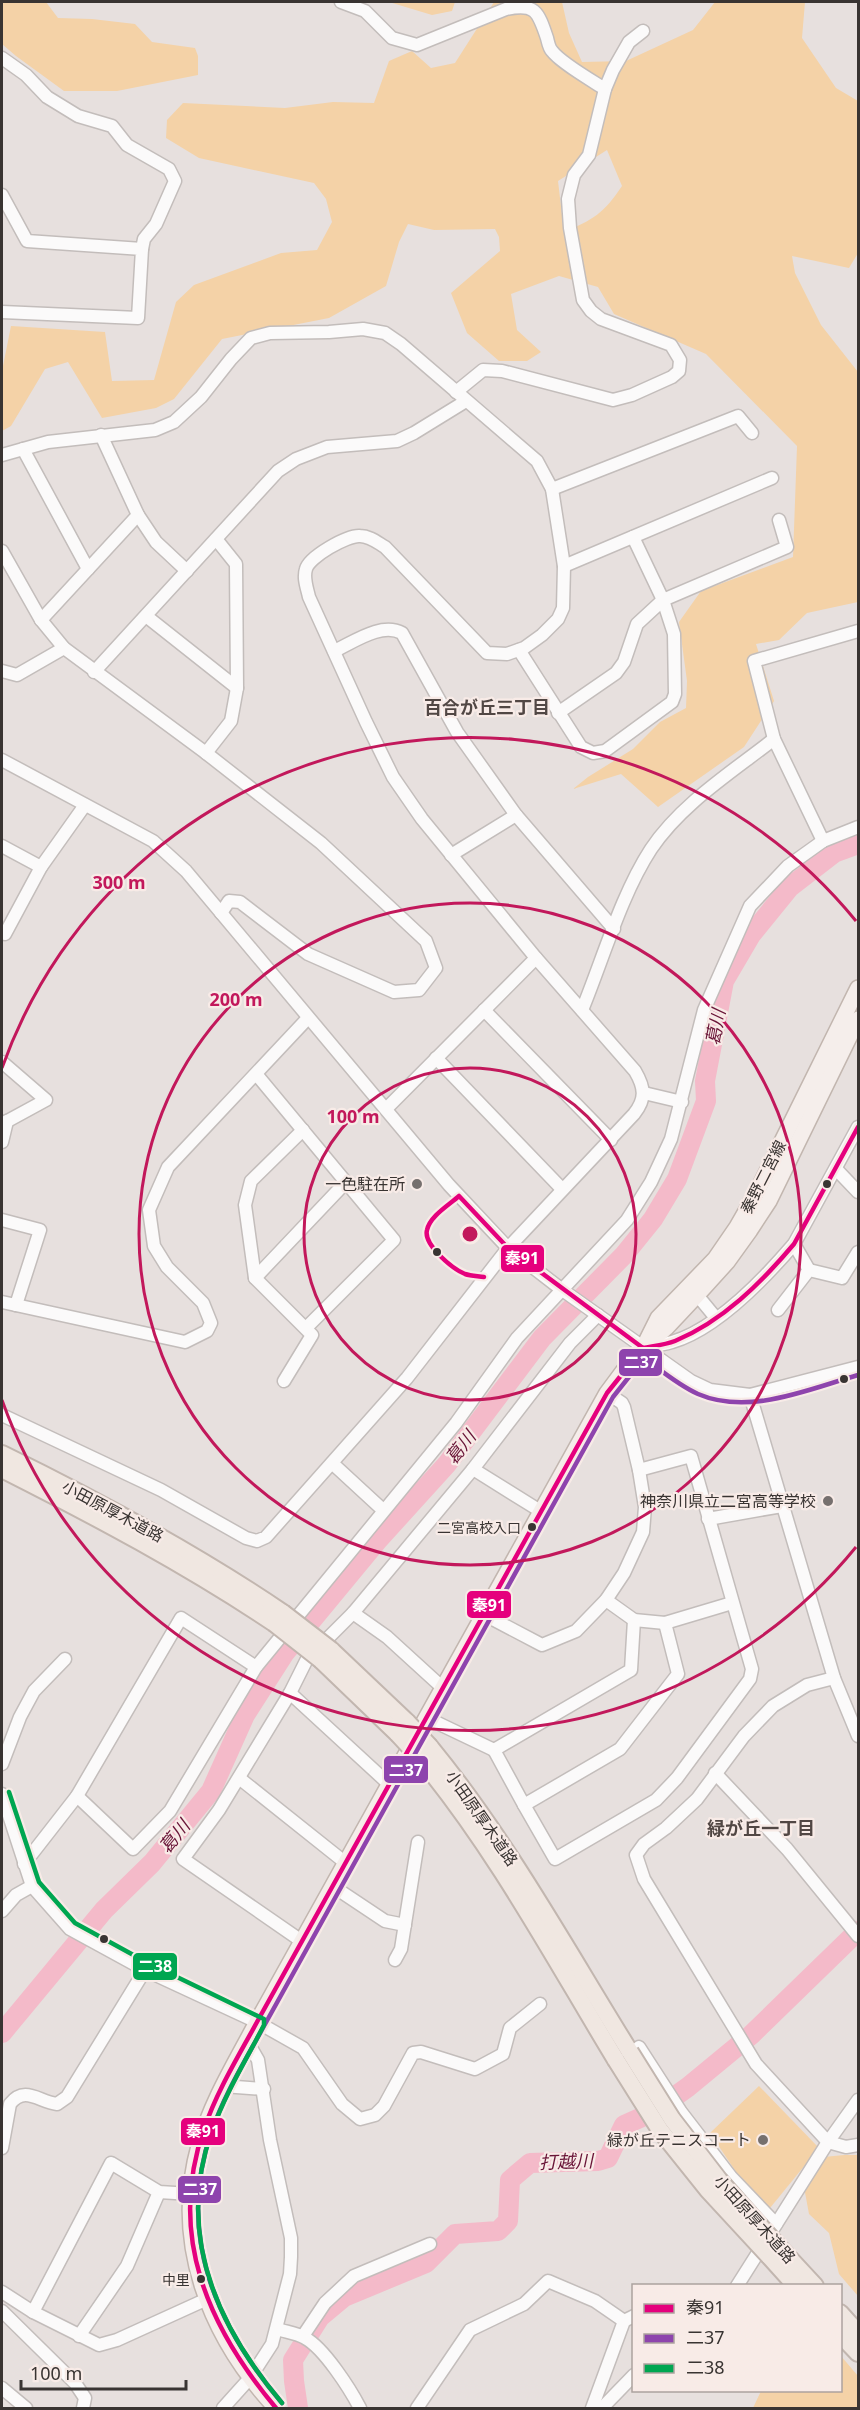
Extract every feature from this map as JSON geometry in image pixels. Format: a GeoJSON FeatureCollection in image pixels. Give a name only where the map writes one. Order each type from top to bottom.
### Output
{"type":"FeatureCollection","features":[{"type":"Feature","properties":{"kind":"highway","name":"小田原厚木道路"},"geometry":{"type":"LineString","coordinates":[[2,1454],[159,1536],[230,1577],[326,1655],[403,1728],[425,1753],[628,2053],[660,2130],[708,2190],[813,2284]]}},
{"type":"Feature","properties":{"kind":"highway","name":"小田原厚木道路"},"geometry":{"type":"LineString","coordinates":[[2,1469],[153,1548],[225,1591],[278,1618]]}},
{"type":"Feature","properties":{"kind":"highway","name":"小田原厚木道路"},"geometry":{"type":"LineString","coordinates":[[773,2250],[795,2284]]}},
{"type":"Feature","properties":{"kind":"highway"},"geometry":{"type":"LineString","coordinates":[[842,2315],[858,2333]]}},
{"type":"Feature","properties":{"kind":"highway"},"geometry":{"type":"LineString","coordinates":[[842,2336],[858,2353]]}},
{"type":"Feature","properties":{"kind":"main road","name":"秦野二宮線"},"geometry":{"type":"LineString","coordinates":[[276,2409],[250,2378],[224,2337],[205,2300],[191,2238],[191,2194],[199,2145],[223,2086],[608,1393],[643,1348],[666,1328],[726,1262],[769,1201],[855,1020],[858,988]]}},
{"type":"Feature","properties":{"kind":"main road","name":"秦野二宮線"},"geometry":{"type":"LineString","coordinates":[[643,1348],[658,1318],[715,1259],[737,1227],[855,1020]]}},
{"type":"Feature","properties":{"kind":"street"},"geometry":{"type":"LineString","coordinates":[[341,2],[365,11],[392,38],[417,45],[506,9],[521,6],[531,8],[537,13],[542,23],[552,51],[578,73],[605,89]]}},
{"type":"Feature","properties":{"kind":"street"},"geometry":{"type":"LineString","coordinates":[[94,672],[278,471],[296,459],[327,447],[398,441],[461,397],[483,370],[502,371],[613,400],[672,377],[679,371],[680,360],[671,345],[601,319],[591,311],[583,300],[570,228],[568,199],[574,175],[589,155],[605,89],[629,42],[643,31]]}},
{"type":"Feature","properties":{"kind":"street"},"geometry":{"type":"LineString","coordinates":[[2,58],[26,75],[47,97],[78,116],[112,126],[127,145],[169,169],[175,181],[156,224],[144,239],[138,318],[2,312]]}},
{"type":"Feature","properties":{"kind":"street"},"geometry":{"type":"LineString","coordinates":[[2,195],[27,241],[142,249]]}},
{"type":"Feature","properties":{"kind":"street"},"geometry":{"type":"LineString","coordinates":[[2,455],[48,442],[155,430],[174,422],[201,397],[251,338],[270,333],[363,329],[385,333],[401,344],[537,461],[552,489],[564,566],[565,598],[558,619],[542,635],[519,651],[507,654],[487,653],[386,548],[371,538],[349,537],[326,550],[306,566],[305,575],[309,597],[393,777],[451,855],[536,958],[635,1071],[644,1093],[641,1105],[611,1140],[508,1248],[406,1378],[266,1537],[257,1541],[246,1538],[161,1490],[2,1415]]}},
{"type":"Feature","properties":{"kind":"street"},"geometry":{"type":"LineString","coordinates":[[552,489],[738,416],[752,433]]}},
{"type":"Feature","properties":{"kind":"street"},"geometry":{"type":"LineString","coordinates":[[101,435],[138,515],[156,542],[187,571]]}},
{"type":"Feature","properties":{"kind":"street"},"geometry":{"type":"LineString","coordinates":[[22,449],[88,569]]}},
{"type":"Feature","properties":{"kind":"street"},"geometry":{"type":"LineString","coordinates":[[564,566],[772,478]]}},
{"type":"Feature","properties":{"kind":"street"},"geometry":{"type":"LineString","coordinates":[[41,620],[138,515]]}},
{"type":"Feature","properties":{"kind":"street"},"geometry":{"type":"LineString","coordinates":[[558,713],[616,672],[624,662],[637,624],[663,600],[787,547],[779,520]]}},
{"type":"Feature","properties":{"kind":"street"},"geometry":{"type":"LineString","coordinates":[[519,651],[581,747],[593,753],[605,752],[672,702],[675,694],[674,634],[663,600],[633,537]]}},
{"type":"Feature","properties":{"kind":"street"},"geometry":{"type":"LineString","coordinates":[[206,753],[231,721],[237,688],[236,564],[216,539]]}},
{"type":"Feature","properties":{"kind":"street"},"geometry":{"type":"LineString","coordinates":[[2,550],[41,620],[64,648],[206,753],[321,843],[426,941],[436,968],[419,990],[394,992],[308,954],[240,902],[229,901],[221,913]]}},
{"type":"Feature","properties":{"kind":"street"},"geometry":{"type":"LineString","coordinates":[[146,616],[237,688]]}},
{"type":"Feature","properties":{"kind":"street"},"geometry":{"type":"LineString","coordinates":[[334,651],[379,631],[393,628],[402,633],[457,732],[516,814],[615,929]]}},
{"type":"Feature","properties":{"kind":"street"},"geometry":{"type":"LineString","coordinates":[[823,841],[774,739],[753,662],[858,632]]}},
{"type":"Feature","properties":{"kind":"street"},"geometry":{"type":"LineString","coordinates":[[2,671],[17,675],[64,648]]}},
{"type":"Feature","properties":{"kind":"street"},"geometry":{"type":"LineString","coordinates":[[582,1010],[635,878],[652,848],[694,802],[774,739]]}},
{"type":"Feature","properties":{"kind":"street"},"geometry":{"type":"LineString","coordinates":[[2,760],[153,841],[186,871],[450,1185],[508,1248],[564,1292],[691,1382],[710,1390],[750,1395],[858,1367]]}},
{"type":"Feature","properties":{"kind":"street"},"geometry":{"type":"LineString","coordinates":[[2,932],[5,934],[41,867],[85,805]]}},
{"type":"Feature","properties":{"kind":"street"},"geometry":{"type":"LineString","coordinates":[[451,855],[516,814]]}},
{"type":"Feature","properties":{"kind":"street"},"geometry":{"type":"LineString","coordinates":[[76,1796],[133,1849],[170,1811],[256,1667],[456,1423],[517,1338],[564,1292],[627,1220],[651,1182],[671,1139],[704,1010],[750,906],[788,866],[823,841],[858,827]]}},
{"type":"Feature","properties":{"kind":"street"},"geometry":{"type":"LineString","coordinates":[[2,846],[41,867]]}},
{"type":"Feature","properties":{"kind":"street"},"geometry":{"type":"LineString","coordinates":[[386,1109],[536,958]]}},
{"type":"Feature","properties":{"kind":"street"},"geometry":{"type":"LineString","coordinates":[[484,1010],[611,1140]]}},
{"type":"Feature","properties":{"kind":"street"},"geometry":{"type":"LineString","coordinates":[[2,1302],[185,1342],[207,1331],[211,1323],[203,1303],[167,1267],[154,1246],[149,1210],[168,1167],[257,1075],[308,1018]]}},
{"type":"Feature","properties":{"kind":"street"},"geometry":{"type":"LineString","coordinates":[[436,1058],[562,1190]]}},
{"type":"Feature","properties":{"kind":"street"},"geometry":{"type":"LineString","coordinates":[[2,1062],[46,1100],[4,1122],[2,1142]]}},
{"type":"Feature","properties":{"kind":"street"},"geometry":{"type":"LineString","coordinates":[[257,1075],[394,1240],[306,1328]]}},
{"type":"Feature","properties":{"kind":"street"},"geometry":{"type":"LineString","coordinates":[[644,1093],[682,1102]]}},
{"type":"Feature","properties":{"kind":"street"},"geometry":{"type":"LineString","coordinates":[[643,1348],[673,1342],[716,1318],[738,1302],[794,1244],[858,1126]]}},
{"type":"Feature","properties":{"kind":"street"},"geometry":{"type":"LineString","coordinates":[[284,1381],[312,1335],[255,1278],[245,1205],[251,1180],[303,1130]]}},
{"type":"Feature","properties":{"kind":"street"},"geometry":{"type":"LineString","coordinates":[[836,1169],[858,1193]]}},
{"type":"Feature","properties":{"kind":"street"},"geometry":{"type":"LineString","coordinates":[[255,1278],[346,1182]]}},
{"type":"Feature","properties":{"kind":"street"},"geometry":{"type":"LineString","coordinates":[[2,1220],[40,1230],[16,1305]]}},
{"type":"Feature","properties":{"kind":"street"},"geometry":{"type":"LineString","coordinates":[[794,1244],[809,1270],[842,1278],[858,1252]]}},
{"type":"Feature","properties":{"kind":"street"},"geometry":{"type":"LineString","coordinates":[[778,1310],[809,1270]]}},
{"type":"Feature","properties":{"kind":"street"},"geometry":{"type":"LineString","coordinates":[[697,1295],[716,1318]]}},
{"type":"Feature","properties":{"kind":"street"},"geometry":{"type":"LineString","coordinates":[[303,1942],[183,1859],[239,1778],[290,1694],[307,1659],[353,1613],[473,1469],[594,1312]]}},
{"type":"Feature","properties":{"kind":"street"},"geometry":{"type":"LineString","coordinates":[[485,1615],[542,1645],[576,1631],[606,1600],[624,1573],[643,1532],[645,1507],[639,1470],[622,1403],[608,1393]]}},
{"type":"Feature","properties":{"kind":"street"},"geometry":{"type":"LineString","coordinates":[[750,1395],[834,1678],[858,1736]]}},
{"type":"Feature","properties":{"kind":"street"},"geometry":{"type":"LineString","coordinates":[[427,1719],[494,1750],[555,1859],[656,1800],[677,1778],[750,1678],[752,1669],[691,1456],[639,1470]]}},
{"type":"Feature","properties":{"kind":"street"},"geometry":{"type":"LineString","coordinates":[[332,1463],[383,1510]]}},
{"type":"Feature","properties":{"kind":"street"},"geometry":{"type":"LineString","coordinates":[[473,1469],[542,1512]]}},
{"type":"Feature","properties":{"kind":"street"},"geometry":{"type":"LineString","coordinates":[[708,1519],[782,1506]]}},
{"type":"Feature","properties":{"kind":"street"},"geometry":{"type":"LineString","coordinates":[[606,1600],[634,1620],[665,1623],[732,1603]]}},
{"type":"Feature","properties":{"kind":"street"},"geometry":{"type":"LineString","coordinates":[[353,1613],[387,1637],[444,1689]]}},
{"type":"Feature","properties":{"kind":"street"},"geometry":{"type":"LineString","coordinates":[[24,1864],[76,1796],[181,1618],[256,1667]]}},
{"type":"Feature","properties":{"kind":"street"},"geometry":{"type":"LineString","coordinates":[[494,1750],[632,1670],[634,1620]]}},
{"type":"Feature","properties":{"kind":"street"},"geometry":{"type":"LineString","coordinates":[[524,1805],[620,1749],[678,1674],[665,1623]]}},
{"type":"Feature","properties":{"kind":"street"},"geometry":{"type":"LineString","coordinates":[[2,1764],[20,1717],[34,1691],[64,1659]]}},
{"type":"Feature","properties":{"kind":"street"},"geometry":{"type":"LineString","coordinates":[[834,1678],[807,1685],[773,1706],[744,1736],[697,1799],[666,1828],[644,1844],[636,1855],[644,1879],[756,2064],[828,2142],[846,2147],[858,2145]]}},
{"type":"Feature","properties":{"kind":"street"},"geometry":{"type":"LineString","coordinates":[[290,1694],[390,1785]]}},
{"type":"Feature","properties":{"kind":"street"},"geometry":{"type":"LineString","coordinates":[[715,1773],[787,1849],[856,1933]]}},
{"type":"Feature","properties":{"kind":"street"},"geometry":{"type":"LineString","coordinates":[[239,1778],[347,1864]]}},
{"type":"Feature","properties":{"kind":"street"},"geometry":{"type":"LineString","coordinates":[[2,1794],[32,1886],[70,1929],[145,1970],[257,2022],[303,2048],[342,2104],[360,2119],[375,2115],[384,2106],[413,2053],[421,2052],[475,2069],[504,2054],[510,2028],[540,2004]]}},
{"type":"Feature","properties":{"kind":"street"},"geometry":{"type":"LineString","coordinates":[[2,1822],[6,1809]]}},
{"type":"Feature","properties":{"kind":"street"},"geometry":{"type":"LineString","coordinates":[[395,1960],[401,1949],[418,1842]]}},
{"type":"Feature","properties":{"kind":"street"},"geometry":{"type":"LineString","coordinates":[[2,1911],[16,1895],[32,1886]]}},
{"type":"Feature","properties":{"kind":"street"},"geometry":{"type":"LineString","coordinates":[[334,1887],[385,1921],[405,1925]]}},
{"type":"Feature","properties":{"kind":"street"},"geometry":{"type":"LineString","coordinates":[[2,2148],[10,2104],[14,2099],[29,2094],[57,2104],[67,2097],[145,1970]]}},
{"type":"Feature","properties":{"kind":"street"},"geometry":{"type":"LineString","coordinates":[[224,2409],[250,2378],[272,2344],[290,2274],[291,2238],[270,2140],[264,2088],[258,2060],[247,2040]]}},
{"type":"Feature","properties":{"kind":"street"},"geometry":{"type":"LineString","coordinates":[[628,2053],[672,2098],[731,2177],[776,2224]]}},
{"type":"Feature","properties":{"kind":"street"},"geometry":{"type":"LineString","coordinates":[[223,2086],[264,2088]]}},
{"type":"Feature","properties":{"kind":"street"},"geometry":{"type":"LineString","coordinates":[[738,2284],[828,2142],[858,2100]]}},
{"type":"Feature","properties":{"kind":"street"},"geometry":{"type":"LineString","coordinates":[[33,2312],[111,2163],[159,2192],[191,2194]]}},
{"type":"Feature","properties":{"kind":"street"},"geometry":{"type":"LineString","coordinates":[[79,2336],[127,2266],[159,2192]]}},
{"type":"Feature","properties":{"kind":"street"},"geometry":{"type":"LineString","coordinates":[[308,2339],[325,2304],[354,2276],[430,2244]]}},
{"type":"Feature","properties":{"kind":"street"},"geometry":{"type":"LineString","coordinates":[[417,2409],[470,2330],[524,2304],[548,2282],[595,2301],[629,2319],[592,2409]]}},
{"type":"Feature","properties":{"kind":"street"},"geometry":{"type":"LineString","coordinates":[[2,2292],[33,2312],[99,2346],[205,2300]]}},
{"type":"Feature","properties":{"kind":"street"},"geometry":{"type":"LineString","coordinates":[[2,2311],[75,2383],[85,2398],[83,2409]]}},
{"type":"Feature","properties":{"kind":"street"},"geometry":{"type":"LineString","coordinates":[[277,2329],[308,2339],[349,2386],[360,2409]]}},
{"type":"Feature","properties":{"kind":"street"},"geometry":{"type":"LineString","coordinates":[[602,2409],[632,2376]]}},
{"type":"Feature","properties":{"kind":"street"},"geometry":{"type":"LineString","coordinates":[[2,2388],[26,2409]]}},
{"type":"Feature","properties":{"kind":"shaded area"},"geometry":{"type":"Polygon","coordinates":[[[2,2],[46,2],[58,18],[135,24],[152,42],[195,48],[198,56],[198,75],[117,91],[64,91],[2,44],[2,2]]]}},
{"type":"Feature","properties":{"kind":"shaded area"},"geometry":{"type":"Polygon","coordinates":[[[389,2],[455,2],[452,11],[432,15],[389,2]]]}},
{"type":"Feature","properties":{"kind":"shaded area"},"geometry":{"type":"Polygon","coordinates":[[[494,2],[562,2],[569,33],[582,62],[626,61],[693,30],[715,2],[805,2],[802,38],[836,88],[858,101],[858,253],[849,268],[792,256],[795,273],[821,325],[858,372],[858,602],[807,613],[779,640],[756,644],[774,701],[744,747],[658,807],[621,774],[573,789],[633,749],[660,722],[686,708],[687,681],[679,622],[701,591],[793,557],[797,446],[706,354],[614,314],[598,287],[559,276],[511,294],[517,330],[541,352],[527,361],[499,361],[467,333],[451,293],[500,251],[499,237],[495,229],[434,230],[408,224],[399,242],[386,286],[329,318],[222,339],[174,399],[156,408],[102,418],[68,362],[45,369],[11,426],[2,431],[2,371],[11,326],[105,332],[112,381],[154,380],[176,302],[194,285],[281,253],[317,250],[332,222],[326,199],[314,183],[199,158],[166,138],[167,120],[183,103],[285,108],[333,102],[374,103],[389,61],[412,51],[431,68],[455,63],[494,2]],[[607,150],[558,181],[564,232],[597,215],[622,186],[607,150]]]}},
{"type":"Feature","properties":{"kind":"shaded area","name":"緑が丘テニスコート"},"geometry":{"type":"Polygon","coordinates":[[[759,2086],[819,2148],[770,2208],[740,2178],[710,2133],[759,2086]]]}},
{"type":"Feature","properties":{"kind":"shaded area"},"geometry":{"type":"Polygon","coordinates":[[[858,2155],[858,2296],[839,2274],[829,2233],[809,2214],[804,2187],[824,2157],[858,2155]]]}},
{"type":"Feature","properties":{"kind":"shaded area"},"geometry":{"type":"Polygon","coordinates":[[[842,2357],[858,2376],[858,2408],[753,2408],[761,2392],[842,2392],[842,2357]]]}},
{"type":"Feature","properties":{"kind":"waterway","name":"葛川"},"geometry":{"type":"LineString","coordinates":[[2,2033],[104,1910],[152,1863],[211,1791],[245,1715],[284,1654],[379,1539],[447,1464],[542,1338],[624,1255],[653,1219],[677,1179],[706,1101],[705,1081],[724,981],[751,935],[790,887],[834,853],[858,844]]}},
{"type":"Feature","properties":{"kind":"waterway","name":"打越川"},"geometry":{"type":"LineString","coordinates":[[298,2408],[293,2360],[320,2317],[344,2297],[426,2263],[455,2234],[498,2231],[508,2221],[510,2180],[530,2163],[598,2161],[608,2158],[624,2125],[653,2112],[688,2087],[751,2035],[858,1931]]}},
{"type":"Feature","properties":{"kind":"transit line","name":"秦91"},"geometry":{"type":"LineString","coordinates":[[484,1277],[465,1274],[453,1267],[434,1249],[427,1236],[432,1220],[459,1196],[508,1248],[643,1348],[675,1341],[709,1323],[740,1300],[794,1244],[858,1127]]}},
{"type":"Feature","properties":{"kind":"transit line","name":"秦91"},"geometry":{"type":"LineString","coordinates":[[276,2408],[231,2345],[214,2312],[201,2278],[193,2243],[190,2206],[194,2168],[204,2129],[235,2061],[607,1393],[643,1348]]}},
{"type":"Feature","properties":{"kind":"transit line","name":"二37"},"geometry":{"type":"LineString","coordinates":[[282,2403],[238,2342],[221,2310],[209,2277],[201,2243],[198,2207],[201,2171],[211,2133],[242,2065],[613,1397],[644,1358],[698,1394],[718,1400],[738,1402],[779,1398],[858,1375]]}},
{"type":"Feature","properties":{"kind":"transit line","name":"二38"},"geometry":{"type":"LineString","coordinates":[[9,1792],[39,1882],[75,1923],[148,1963],[264,2019],[264,2025],[229,2090],[212,2131],[202,2169],[198,2206],[200,2241],[208,2276],[221,2310],[238,2342],[282,2403]]}},
{"type":"Feature","properties":{"kind":"place","name":"一色駐在所"},"geometry":{"type":"Point","coordinates":[417,1184]}},
{"type":"Feature","properties":{"kind":"place","name":"神奈川県立二宮高等学校"},"geometry":{"type":"Point","coordinates":[828,1501]}},
{"type":"Feature","properties":{"kind":"place","name":"二宮高校入口"},"geometry":{"type":"Point","coordinates":[532,1527]}},
{"type":"Feature","properties":{"kind":"place","name":"緑が丘テニスコート"},"geometry":{"type":"Point","coordinates":[763,2140]}},
{"type":"Feature","properties":{"kind":"place","name":"中里"},"geometry":{"type":"Point","coordinates":[201,2279]}},
{"type":"Feature","properties":{"kind":"district","name":"百合が丘三丁目"},"geometry":{"type":"Point","coordinates":[487,707]}},
{"type":"Feature","properties":{"kind":"district","name":"緑が丘一丁目"},"geometry":{"type":"Point","coordinates":[761,1828]}}]}
